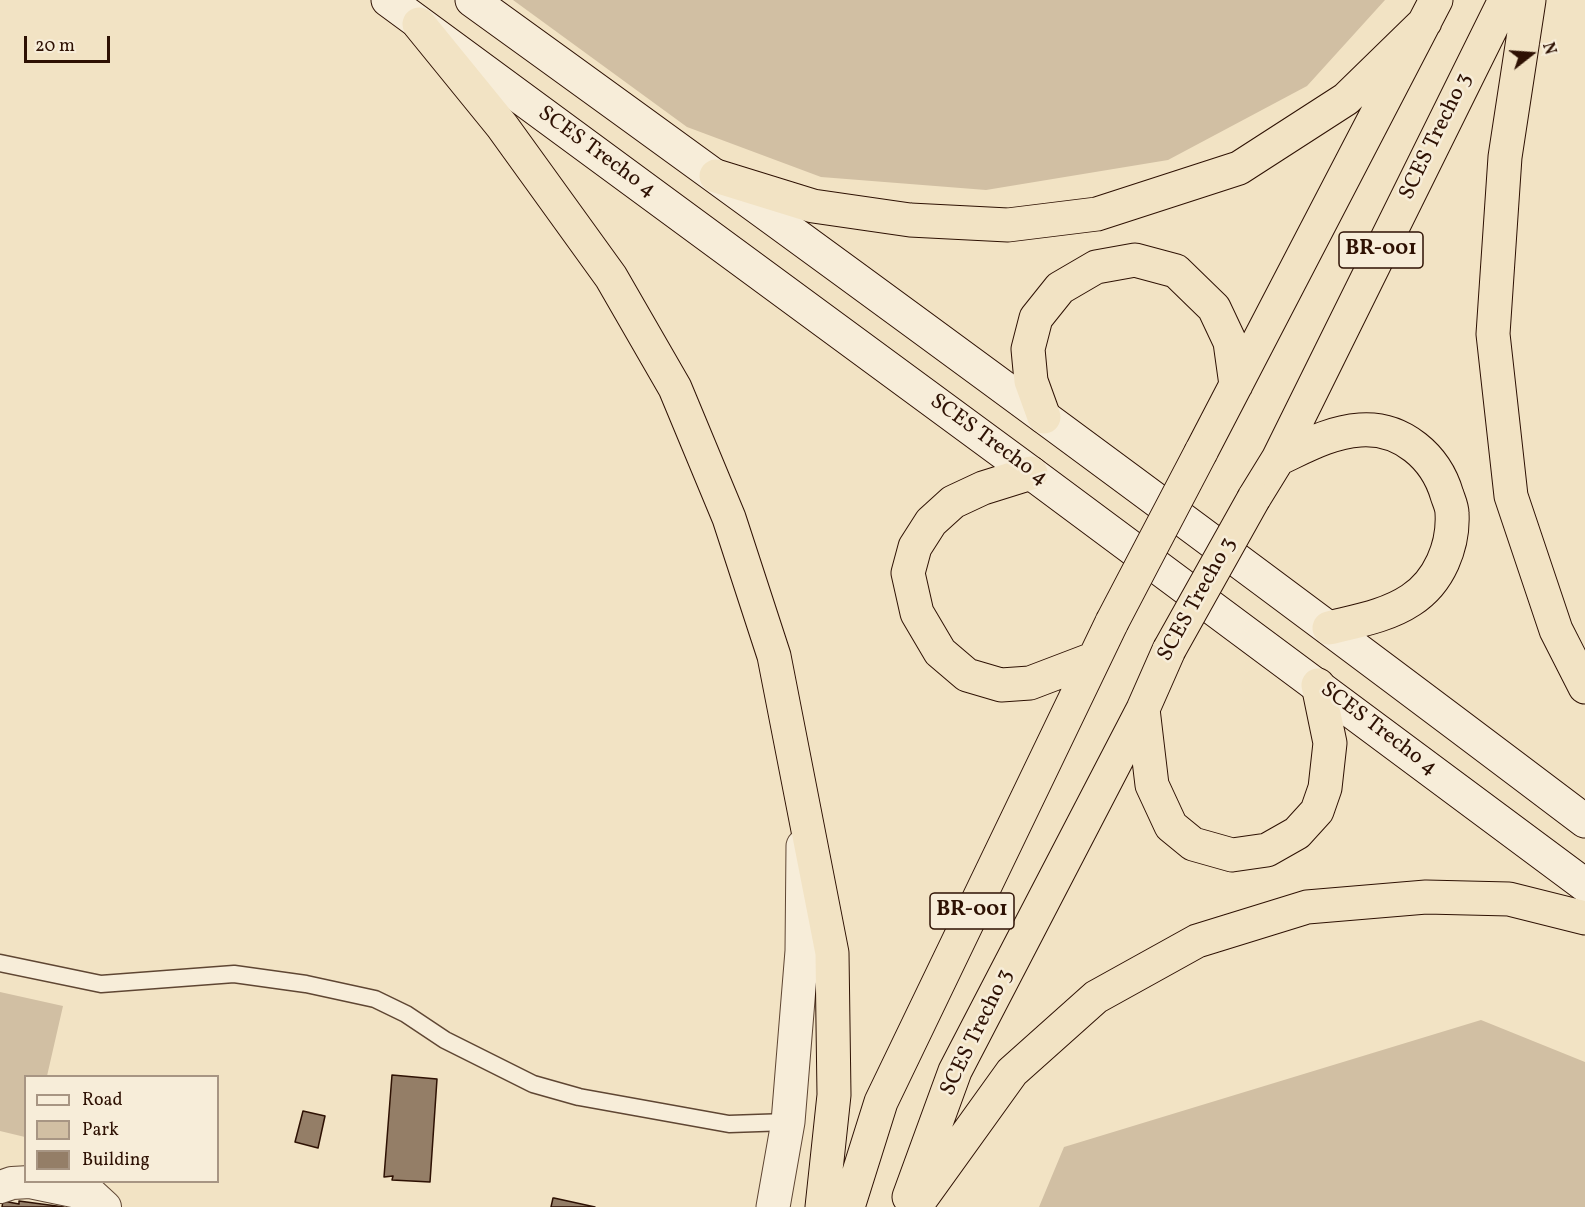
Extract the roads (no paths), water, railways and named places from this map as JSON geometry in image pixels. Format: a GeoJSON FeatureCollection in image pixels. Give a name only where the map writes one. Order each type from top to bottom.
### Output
{"type":"FeatureCollection","features":[{"type":"Feature","properties":{"kind":"highway","name":"SCES Trecho 3"},"geometry":{"type":"LineString","coordinates":[[906,1207],[955,1071],[1143,709],[1168,650],[1278,459],[1505,0]]}},
{"type":"Feature","properties":{"kind":"highway"},"geometry":{"type":"LineString","coordinates":[[1529,0],[1505,157],[1493,334],[1511,496],[1556,630],[1585,687]]}},
{"type":"Feature","properties":{"kind":"highway"},"geometry":{"type":"LineString","coordinates":[[716,176],[813,206],[910,220],[1008,225],[1097,214],[1239,168],[1346,99],[1431,11]]}},
{"type":"Feature","properties":{"kind":"highway","name":"BR-001"},"geometry":{"type":"LineString","coordinates":[[848,1207],[881,1102],[1093,659],[1431,11]]}},
{"type":"Feature","properties":{"kind":"highway"},"geometry":{"type":"LineString","coordinates":[[419,24],[502,126],[610,277],[675,388],[729,518],[774,656],[832,953],[834,1095],[822,1207]]}},
{"type":"Feature","properties":{"kind":"highway"},"geometry":{"type":"LineString","coordinates":[[1044,417],[1031,381],[1028,349],[1036,318],[1060,288],[1096,267],[1136,260],[1176,271],[1214,308],[1230,342],[1236,385]]}},
{"type":"Feature","properties":{"kind":"highway"},"geometry":{"type":"LineString","coordinates":[[1278,459],[1326,436],[1361,430],[1396,435],[1423,452],[1443,481],[1452,512],[1449,547],[1436,578],[1412,600],[1378,616],[1329,628]]}},
{"type":"Feature","properties":{"kind":"highway"},"geometry":{"type":"LineString","coordinates":[[1031,473],[953,502],[931,522],[915,547],[908,573],[917,613],[940,652],[967,675],[1001,685],[1030,683],[1093,659]]}},
{"type":"Feature","properties":{"kind":"highway"},"geometry":{"type":"LineString","coordinates":[[1143,709],[1152,785],[1171,826],[1193,844],[1232,855],[1267,850],[1297,833],[1317,811],[1325,788],[1330,743],[1318,686]]}},
{"type":"Feature","properties":{"kind":"highway"},"geometry":{"type":"LineString","coordinates":[[915,1207],[1012,1072],[1096,997],[1197,941],[1307,907],[1426,897],[1509,899],[1585,918]]}},
{"type":"Feature","properties":{"kind":"main road","name":"SCES Trecho 4"},"geometry":{"type":"LineString","coordinates":[[388,0],[1031,473],[1585,885]]}},
{"type":"Feature","properties":{"kind":"main road"},"geometry":{"type":"LineString","coordinates":[[472,0],[1044,417],[1585,821]]}},
{"type":"Feature","properties":{"kind":"main road"},"geometry":{"type":"LineString","coordinates":[[773,1207],[788,1122],[802,951],[804,802]]}},
{"type":"Feature","properties":{"kind":"street"},"geometry":{"type":"LineString","coordinates":[[0,1186],[24,1182]]}},
{"type":"Feature","properties":{"kind":"street"},"geometry":{"type":"LineString","coordinates":[[35,1183],[92,1195],[105,1207]]}},
{"type":"Feature","properties":{"kind":"lane"},"geometry":{"type":"LineString","coordinates":[[0,963],[101,984],[234,975],[306,984],[375,999],[406,1014],[445,1040],[533,1084],[579,1097],[729,1124],[788,1122]]}}]}
